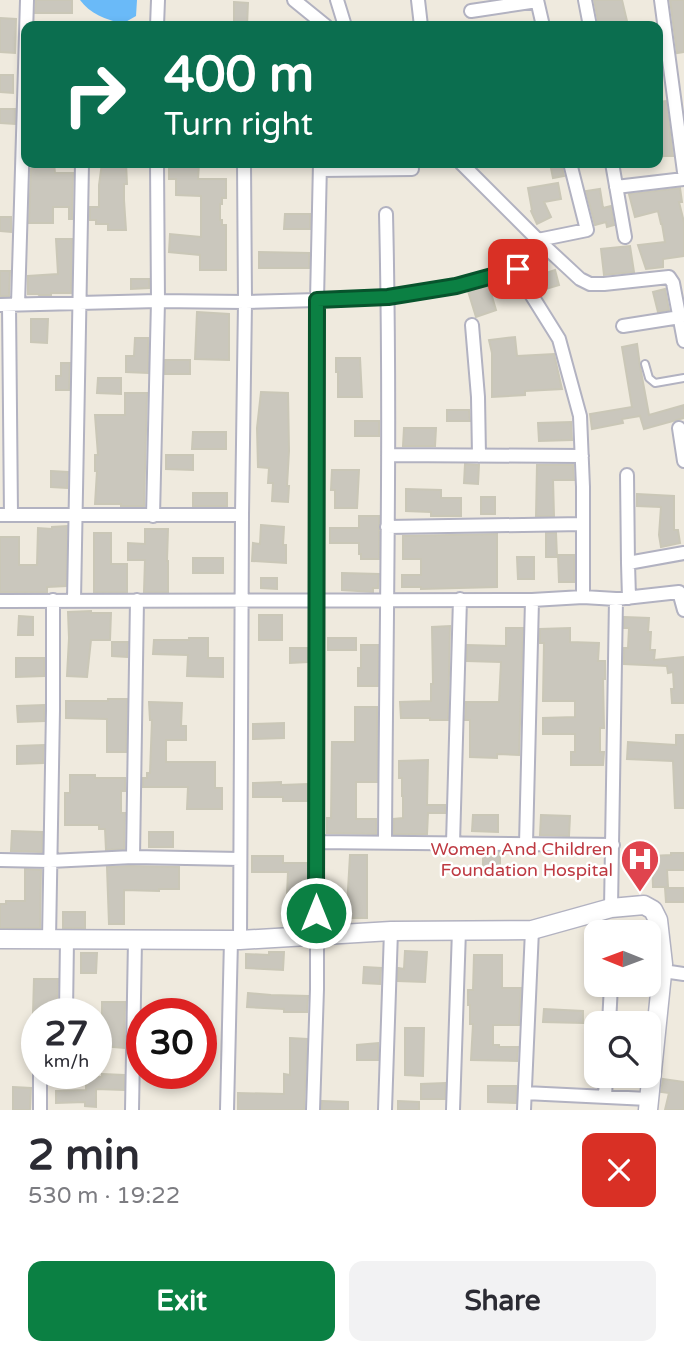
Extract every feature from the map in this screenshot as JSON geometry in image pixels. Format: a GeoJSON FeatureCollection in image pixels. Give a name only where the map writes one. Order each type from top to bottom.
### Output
{"type":"FeatureCollection","features":[{"type":"Feature","properties":{"kind":"main road"},"geometry":{"type":"LineString","coordinates":[[0,939],[236,940],[391,931],[532,930],[611,908],[644,905],[653,910],[658,920]]}},
{"type":"Feature","properties":{"kind":"main road"},"geometry":{"type":"LineString","coordinates":[[648,1105],[656,998]]}},
{"type":"Feature","properties":{"kind":"street"},"geometry":{"type":"LineString","coordinates":[[26,21],[27,0]]}},
{"type":"Feature","properties":{"kind":"street"},"geometry":{"type":"LineString","coordinates":[[157,21],[158,0]]}},
{"type":"Feature","properties":{"kind":"street"},"geometry":{"type":"LineString","coordinates":[[295,0],[319,21]]}},
{"type":"Feature","properties":{"kind":"street"},"geometry":{"type":"LineString","coordinates":[[337,0],[343,21]]}},
{"type":"Feature","properties":{"kind":"street"},"geometry":{"type":"LineString","coordinates":[[418,0],[420,21]]}},
{"type":"Feature","properties":{"kind":"street"},"geometry":{"type":"LineString","coordinates":[[471,11],[537,0],[542,21]]}},
{"type":"Feature","properties":{"kind":"street"},"geometry":{"type":"LineString","coordinates":[[585,0],[589,21]]}},
{"type":"Feature","properties":{"kind":"street"},"geometry":{"type":"LineString","coordinates":[[661,0],[684,172]]}},
{"type":"Feature","properties":{"kind":"street"},"geometry":{"type":"LineString","coordinates":[[21,102],[9,305],[5,515],[242,515]]}},
{"type":"Feature","properties":{"kind":"street"},"geometry":{"type":"LineString","coordinates":[[74,600],[82,168]]}},
{"type":"Feature","properties":{"kind":"street"},"geometry":{"type":"LineString","coordinates":[[153,516],[158,301],[157,168]]}},
{"type":"Feature","properties":{"kind":"street"},"geometry":{"type":"LineString","coordinates":[[228,1110],[240,859],[244,168]]}},
{"type":"Feature","properties":{"kind":"street"},"geometry":{"type":"LineString","coordinates":[[313,1110],[317,989],[317,300],[320,168]]}},
{"type":"Feature","properties":{"kind":"street"},"geometry":{"type":"LineString","coordinates":[[381,168],[412,169]]}},
{"type":"Feature","properties":{"kind":"street"},"geometry":{"type":"LineString","coordinates":[[466,168],[580,279],[590,284],[669,277],[673,283],[684,341]]}},
{"type":"Feature","properties":{"kind":"street"},"geometry":{"type":"LineString","coordinates":[[571,168],[587,230],[538,240],[514,255],[519,275],[559,339],[580,416],[583,597]]}},
{"type":"Feature","properties":{"kind":"street"},"geometry":{"type":"LineString","coordinates":[[613,168],[625,237]]}},
{"type":"Feature","properties":{"kind":"street"},"geometry":{"type":"LineString","coordinates":[[616,187],[684,179]]}},
{"type":"Feature","properties":{"kind":"street"},"geometry":{"type":"LineString","coordinates":[[385,843],[388,455],[386,214]]}},
{"type":"Feature","properties":{"kind":"street"},"geometry":{"type":"LineString","coordinates":[[9,305],[388,297],[456,286],[518,269]]}},
{"type":"Feature","properties":{"kind":"street"},"geometry":{"type":"LineString","coordinates":[[623,326],[680,317]]}},
{"type":"Feature","properties":{"kind":"street"},"geometry":{"type":"LineString","coordinates":[[472,325],[478,397],[479,456]]}},
{"type":"Feature","properties":{"kind":"street"},"geometry":{"type":"LineString","coordinates":[[680,428],[684,461]]}},
{"type":"Feature","properties":{"kind":"street"},"geometry":{"type":"LineString","coordinates":[[388,455],[582,456]]}},
{"type":"Feature","properties":{"kind":"street"},"geometry":{"type":"LineString","coordinates":[[611,908],[622,598],[628,563],[627,475]]}},
{"type":"Feature","properties":{"kind":"street"},"geometry":{"type":"LineString","coordinates":[[387,527],[583,524]]}},
{"type":"Feature","properties":{"kind":"street"},"geometry":{"type":"LineString","coordinates":[[628,563],[684,553]]}},
{"type":"Feature","properties":{"kind":"street"},"geometry":{"type":"LineString","coordinates":[[0,600],[533,600],[622,598],[679,592],[684,610]]}},
{"type":"Feature","properties":{"kind":"street"},"geometry":{"type":"LineString","coordinates":[[453,843],[460,599]]}},
{"type":"Feature","properties":{"kind":"street"},"geometry":{"type":"LineString","coordinates":[[53,600],[50,860],[64,998]]}},
{"type":"Feature","properties":{"kind":"street"},"geometry":{"type":"LineString","coordinates":[[132,857],[137,600]]}},
{"type":"Feature","properties":{"kind":"street"},"geometry":{"type":"LineString","coordinates":[[526,844],[533,600]]}},
{"type":"Feature","properties":{"kind":"street"},"geometry":{"type":"LineString","coordinates":[[316,842],[613,845]]}},
{"type":"Feature","properties":{"kind":"street"},"geometry":{"type":"LineString","coordinates":[[0,860],[132,857],[240,859]]}},
{"type":"Feature","properties":{"kind":"street"},"geometry":{"type":"LineString","coordinates":[[453,1110],[459,930]]}},
{"type":"Feature","properties":{"kind":"street"},"geometry":{"type":"LineString","coordinates":[[524,1110],[532,930]]}},
{"type":"Feature","properties":{"kind":"street"},"geometry":{"type":"LineString","coordinates":[[385,1110],[391,931]]}},
{"type":"Feature","properties":{"kind":"street"},"geometry":{"type":"LineString","coordinates":[[132,1110],[135,940]]}},
{"type":"Feature","properties":{"kind":"street"},"geometry":{"type":"LineString","coordinates":[[662,967],[684,974]]}},
{"type":"Feature","properties":{"kind":"street"},"geometry":{"type":"LineString","coordinates":[[605,1088],[605,1097]]}},
{"type":"Feature","properties":{"kind":"street"},"geometry":{"type":"LineString","coordinates":[[40,1089],[40,1110]]}},
{"type":"Feature","properties":{"kind":"street"},"geometry":{"type":"LineString","coordinates":[[525,1093],[605,1097],[648,1105]]}},
{"type":"Feature","properties":{"kind":"lane"},"geometry":{"type":"LineString","coordinates":[[645,364],[649,378],[655,383],[684,378]]}},
{"type":"Feature","properties":{"kind":"water"},"geometry":{"type":"Polygon","coordinates":[[[80,0],[137,0],[136,16],[127,21],[104,18],[80,0]]]}},
{"type":"Feature","properties":{"kind":"building"},"geometry":{"type":"Polygon","coordinates":[[[36,0],[72,0],[72,13],[35,13],[36,0]]]}},
{"type":"Feature","properties":{"kind":"building"},"geometry":{"type":"Polygon","coordinates":[[[594,0],[622,0],[627,21],[598,21],[594,0]]]}},
{"type":"Feature","properties":{"kind":"building"},"geometry":{"type":"Polygon","coordinates":[[[670,0],[684,0],[684,52],[677,53],[670,0]]]}},
{"type":"Feature","properties":{"kind":"building"},"geometry":{"type":"Polygon","coordinates":[[[234,2],[248,3],[247,21],[234,21],[234,2]]]}},
{"type":"Feature","properties":{"kind":"building"},"geometry":{"type":"Polygon","coordinates":[[[0,18],[16,19],[15,53],[0,52],[0,18]]]}},
{"type":"Feature","properties":{"kind":"building"},"geometry":{"type":"Polygon","coordinates":[[[0,75],[13,75],[13,93],[0,92],[0,75]]]}},
{"type":"Feature","properties":{"kind":"building"},"geometry":{"type":"Polygon","coordinates":[[[663,101],[666,101],[673,156],[663,156],[663,101]]]}},
{"type":"Feature","properties":{"kind":"building"},"geometry":{"type":"Polygon","coordinates":[[[0,109],[15,109],[15,124],[0,123],[0,109]]]}},
{"type":"Feature","properties":{"kind":"building"},"geometry":{"type":"Polygon","coordinates":[[[54,168],[55,173],[73,173],[72,219],[69,219],[69,207],[53,207],[53,223],[29,223],[31,169],[54,168]]]}},
{"type":"Feature","properties":{"kind":"building"},"geometry":{"type":"Polygon","coordinates":[[[101,168],[126,168],[127,184],[124,184],[126,230],[108,230],[108,224],[96,224],[96,220],[90,220],[90,207],[99,207],[101,168]]]}},
{"type":"Feature","properties":{"kind":"building"},"geometry":{"type":"Polygon","coordinates":[[[169,168],[199,168],[198,179],[226,179],[226,198],[222,198],[220,204],[220,220],[222,225],[226,225],[226,270],[200,270],[200,255],[169,252],[170,234],[201,237],[201,196],[176,195],[176,179],[169,179],[169,168]]]}},
{"type":"Feature","properties":{"kind":"building"},"geometry":{"type":"Polygon","coordinates":[[[551,168],[562,168],[564,176],[553,178],[551,168]]]}},
{"type":"Feature","properties":{"kind":"building"},"geometry":{"type":"Polygon","coordinates":[[[558,183],[561,199],[544,202],[551,217],[537,224],[531,211],[528,188],[558,183]]]}},
{"type":"Feature","properties":{"kind":"building"},"geometry":{"type":"Polygon","coordinates":[[[680,188],[684,256],[663,259],[663,267],[646,269],[638,245],[665,242],[662,224],[658,211],[635,217],[629,194],[680,188]]]}},
{"type":"Feature","properties":{"kind":"building"},"geometry":{"type":"Polygon","coordinates":[[[600,189],[603,208],[611,206],[614,225],[607,227],[606,222],[595,225],[586,191],[600,189]]]}},
{"type":"Feature","properties":{"kind":"building"},"geometry":{"type":"Polygon","coordinates":[[[285,214],[310,214],[310,229],[284,229],[285,214]]]}},
{"type":"Feature","properties":{"kind":"building"},"geometry":{"type":"Polygon","coordinates":[[[0,217],[11,217],[11,232],[0,231],[0,217]]]}},
{"type":"Feature","properties":{"kind":"building"},"geometry":{"type":"Polygon","coordinates":[[[56,239],[72,239],[71,293],[28,294],[28,276],[58,274],[56,239]]]}},
{"type":"Feature","properties":{"kind":"building"},"geometry":{"type":"Polygon","coordinates":[[[630,246],[634,272],[604,275],[601,249],[630,246]]]}},
{"type":"Feature","properties":{"kind":"building"},"geometry":{"type":"Polygon","coordinates":[[[259,252],[309,253],[309,268],[259,268],[259,252]]]}},
{"type":"Feature","properties":{"kind":"building"},"geometry":{"type":"Polygon","coordinates":[[[555,270],[559,285],[542,290],[537,276],[555,270]]]}},
{"type":"Feature","properties":{"kind":"building"},"geometry":{"type":"Polygon","coordinates":[[[0,271],[10,271],[9,296],[0,296],[0,271]]]}},
{"type":"Feature","properties":{"kind":"building"},"geometry":{"type":"Polygon","coordinates":[[[131,279],[149,279],[149,288],[131,289],[131,279]]]}},
{"type":"Feature","properties":{"kind":"building"},"geometry":{"type":"Polygon","coordinates":[[[489,286],[496,310],[476,317],[468,291],[489,286]]]}},
{"type":"Feature","properties":{"kind":"building"},"geometry":{"type":"Polygon","coordinates":[[[665,289],[669,310],[658,312],[653,292],[665,289]]]}},
{"type":"Feature","properties":{"kind":"building"},"geometry":{"type":"Polygon","coordinates":[[[197,312],[229,314],[229,360],[195,359],[197,312]]]}},
{"type":"Feature","properties":{"kind":"building"},"geometry":{"type":"Polygon","coordinates":[[[31,319],[48,319],[47,343],[31,342],[31,319]]]}},
{"type":"Feature","properties":{"kind":"building"},"geometry":{"type":"Polygon","coordinates":[[[515,337],[517,356],[554,354],[562,389],[525,391],[525,395],[492,397],[492,353],[489,340],[515,337]]]}},
{"type":"Feature","properties":{"kind":"building"},"geometry":{"type":"Polygon","coordinates":[[[135,338],[148,338],[148,373],[126,372],[126,356],[134,356],[135,338]]]}},
{"type":"Feature","properties":{"kind":"building"},"geometry":{"type":"Polygon","coordinates":[[[637,344],[649,415],[684,405],[684,418],[644,429],[640,416],[622,419],[623,423],[592,429],[590,414],[632,407],[622,347],[637,344]]]}},
{"type":"Feature","properties":{"kind":"building"},"geometry":{"type":"Polygon","coordinates":[[[336,358],[360,358],[362,397],[338,397],[336,358]]]}},
{"type":"Feature","properties":{"kind":"building"},"geometry":{"type":"Polygon","coordinates":[[[165,360],[190,360],[190,374],[165,374],[165,360]]]}},
{"type":"Feature","properties":{"kind":"building"},"geometry":{"type":"Polygon","coordinates":[[[61,363],[70,363],[69,390],[56,390],[56,376],[61,376],[61,363]]]}},
{"type":"Feature","properties":{"kind":"building"},"geometry":{"type":"Polygon","coordinates":[[[98,378],[121,378],[121,394],[97,393],[98,378]]]}},
{"type":"Feature","properties":{"kind":"building"},"geometry":{"type":"Polygon","coordinates":[[[261,392],[288,393],[288,502],[272,501],[273,483],[268,483],[269,468],[258,467],[257,428],[261,392]]]}},
{"type":"Feature","properties":{"kind":"building"},"geometry":{"type":"Polygon","coordinates":[[[125,393],[147,393],[144,506],[95,504],[95,455],[98,455],[95,415],[125,415],[125,393]]]}},
{"type":"Feature","properties":{"kind":"building"},"geometry":{"type":"Polygon","coordinates":[[[447,410],[469,410],[470,421],[447,421],[447,410]]]}},
{"type":"Feature","properties":{"kind":"building"},"geometry":{"type":"Polygon","coordinates":[[[355,421],[379,421],[379,436],[355,436],[355,421]]]}},
{"type":"Feature","properties":{"kind":"building"},"geometry":{"type":"Polygon","coordinates":[[[571,422],[572,440],[539,441],[538,423],[571,422]]]}},
{"type":"Feature","properties":{"kind":"building"},"geometry":{"type":"Polygon","coordinates":[[[404,428],[436,428],[435,446],[403,446],[404,428]]]}},
{"type":"Feature","properties":{"kind":"building"},"geometry":{"type":"Polygon","coordinates":[[[193,432],[226,432],[226,449],[192,449],[193,432]]]}},
{"type":"Feature","properties":{"kind":"building"},"geometry":{"type":"Polygon","coordinates":[[[166,455],[193,455],[193,470],[166,469],[166,455]]]}},
{"type":"Feature","properties":{"kind":"building"},"geometry":{"type":"Polygon","coordinates":[[[465,464],[479,465],[478,484],[464,483],[465,464]]]}},
{"type":"Feature","properties":{"kind":"building"},"geometry":{"type":"Polygon","coordinates":[[[537,465],[573,465],[574,480],[553,480],[554,516],[536,516],[537,465]]]}},
{"type":"Feature","properties":{"kind":"building"},"geometry":{"type":"Polygon","coordinates":[[[332,470],[359,470],[357,508],[335,508],[335,490],[331,490],[332,470]]]}},
{"type":"Feature","properties":{"kind":"building"},"geometry":{"type":"Polygon","coordinates":[[[51,471],[68,472],[67,488],[51,487],[51,471]]]}},
{"type":"Feature","properties":{"kind":"building"},"geometry":{"type":"Polygon","coordinates":[[[406,489],[441,490],[441,498],[461,498],[461,516],[431,516],[431,512],[406,511],[406,489]]]}},
{"type":"Feature","properties":{"kind":"building"},"geometry":{"type":"Polygon","coordinates":[[[193,493],[227,493],[227,506],[193,506],[193,493]]]}},
{"type":"Feature","properties":{"kind":"building"},"geometry":{"type":"Polygon","coordinates":[[[637,494],[674,496],[674,530],[678,530],[680,543],[661,547],[661,507],[637,506],[637,494]]]}},
{"type":"Feature","properties":{"kind":"building"},"geometry":{"type":"Polygon","coordinates":[[[481,497],[495,497],[495,514],[481,514],[481,497]]]}},
{"type":"Feature","properties":{"kind":"building"},"geometry":{"type":"Polygon","coordinates":[[[359,516],[379,516],[379,559],[361,559],[359,543],[330,543],[330,528],[359,528],[359,516]]]}},
{"type":"Feature","properties":{"kind":"building"},"geometry":{"type":"Polygon","coordinates":[[[261,525],[284,527],[286,563],[252,561],[253,543],[260,544],[261,525]]]}},
{"type":"Feature","properties":{"kind":"building"},"geometry":{"type":"Polygon","coordinates":[[[67,526],[66,586],[47,587],[47,592],[0,592],[0,537],[19,537],[19,565],[37,565],[38,528],[67,526]]]}},
{"type":"Feature","properties":{"kind":"building"},"geometry":{"type":"Polygon","coordinates":[[[145,529],[168,529],[168,592],[144,592],[145,560],[128,560],[128,543],[145,544],[145,529]]]}},
{"type":"Feature","properties":{"kind":"building"},"geometry":{"type":"Polygon","coordinates":[[[94,533],[111,533],[111,564],[127,564],[127,592],[94,592],[94,533]]]}},
{"type":"Feature","properties":{"kind":"building"},"geometry":{"type":"Polygon","coordinates":[[[546,533],[556,533],[557,557],[546,557],[546,533]]]}},
{"type":"Feature","properties":{"kind":"building"},"geometry":{"type":"Polygon","coordinates":[[[497,534],[497,587],[402,587],[402,575],[421,575],[421,559],[403,559],[403,536],[497,534]]]}},
{"type":"Feature","properties":{"kind":"building"},"geometry":{"type":"Polygon","coordinates":[[[558,555],[574,555],[574,582],[559,582],[558,555]]]}},
{"type":"Feature","properties":{"kind":"building"},"geometry":{"type":"Polygon","coordinates":[[[517,557],[534,557],[534,579],[518,579],[517,557]]]}},
{"type":"Feature","properties":{"kind":"building"},"geometry":{"type":"Polygon","coordinates":[[[193,558],[223,558],[223,573],[193,573],[193,558]]]}},
{"type":"Feature","properties":{"kind":"building"},"geometry":{"type":"Polygon","coordinates":[[[342,573],[379,574],[378,588],[373,588],[373,592],[342,590],[342,573]]]}},
{"type":"Feature","properties":{"kind":"building"},"geometry":{"type":"Polygon","coordinates":[[[261,578],[277,578],[277,589],[261,588],[261,578]]]}},
{"type":"Feature","properties":{"kind":"building"},"geometry":{"type":"Polygon","coordinates":[[[68,612],[111,613],[110,640],[91,640],[87,677],[67,676],[68,612]]]}},
{"type":"Feature","properties":{"kind":"building"},"geometry":{"type":"Polygon","coordinates":[[[259,615],[282,615],[282,640],[259,640],[259,615]]]}},
{"type":"Feature","properties":{"kind":"building"},"geometry":{"type":"Polygon","coordinates":[[[19,616],[33,617],[33,635],[18,635],[19,616]]]}},
{"type":"Feature","properties":{"kind":"building"},"geometry":{"type":"Polygon","coordinates":[[[624,617],[649,618],[650,650],[655,650],[654,660],[684,657],[684,703],[672,703],[673,672],[668,673],[667,666],[624,664],[624,648],[628,648],[629,628],[624,628],[624,617]]]}},
{"type":"Feature","properties":{"kind":"building"},"geometry":{"type":"Polygon","coordinates":[[[450,626],[448,720],[401,718],[400,702],[431,701],[432,627],[450,626]]]}},
{"type":"Feature","properties":{"kind":"building"},"geometry":{"type":"Polygon","coordinates":[[[506,628],[523,628],[519,755],[497,754],[497,758],[470,757],[470,720],[465,720],[466,702],[499,702],[501,662],[467,661],[467,645],[506,646],[506,628]]]}},
{"type":"Feature","properties":{"kind":"building"},"geometry":{"type":"Polygon","coordinates":[[[570,628],[570,642],[599,643],[598,661],[605,661],[604,728],[600,728],[603,765],[571,765],[571,752],[575,752],[575,734],[543,734],[543,718],[575,717],[575,701],[543,701],[544,643],[540,643],[540,629],[570,628]]]}},
{"type":"Feature","properties":{"kind":"building"},"geometry":{"type":"Polygon","coordinates":[[[208,638],[208,658],[223,658],[223,677],[187,676],[188,655],[153,654],[154,640],[208,638]]]}},
{"type":"Feature","properties":{"kind":"building"},"geometry":{"type":"Polygon","coordinates":[[[328,638],[356,638],[356,650],[328,650],[328,638]]]}},
{"type":"Feature","properties":{"kind":"building"},"geometry":{"type":"Polygon","coordinates":[[[112,642],[128,642],[127,657],[112,656],[112,642]]]}},
{"type":"Feature","properties":{"kind":"building"},"geometry":{"type":"Polygon","coordinates":[[[361,645],[378,645],[378,686],[358,686],[361,645]]]}},
{"type":"Feature","properties":{"kind":"building"},"geometry":{"type":"Polygon","coordinates":[[[290,648],[308,648],[308,662],[290,663],[290,648]]]}},
{"type":"Feature","properties":{"kind":"building"},"geometry":{"type":"Polygon","coordinates":[[[16,658],[44,658],[44,676],[16,677],[16,658]]]}},
{"type":"Feature","properties":{"kind":"building"},"geometry":{"type":"Polygon","coordinates":[[[127,699],[126,752],[107,752],[107,719],[66,718],[66,701],[127,699]]]}},
{"type":"Feature","properties":{"kind":"building"},"geometry":{"type":"Polygon","coordinates":[[[149,702],[182,703],[181,726],[186,726],[186,740],[166,740],[166,762],[215,762],[215,788],[222,788],[222,809],[187,809],[188,787],[143,787],[143,778],[147,778],[147,773],[150,773],[152,720],[149,702]]]}},
{"type":"Feature","properties":{"kind":"building"},"geometry":{"type":"Polygon","coordinates":[[[44,705],[44,721],[18,722],[17,706],[44,705]]]}},
{"type":"Feature","properties":{"kind":"building"},"geometry":{"type":"Polygon","coordinates":[[[355,707],[377,707],[377,782],[356,782],[356,819],[376,819],[376,834],[327,833],[327,818],[331,818],[332,742],[355,742],[355,707]]]}},
{"type":"Feature","properties":{"kind":"building"},"geometry":{"type":"Polygon","coordinates":[[[284,723],[284,738],[253,739],[253,724],[284,723]]]}},
{"type":"Feature","properties":{"kind":"building"},"geometry":{"type":"Polygon","coordinates":[[[676,735],[684,735],[684,808],[675,808],[673,761],[627,759],[628,742],[676,745],[676,735]]]}},
{"type":"Feature","properties":{"kind":"building"},"geometry":{"type":"Polygon","coordinates":[[[44,745],[43,763],[17,764],[17,746],[44,745]]]}},
{"type":"Feature","properties":{"kind":"building"},"geometry":{"type":"Polygon","coordinates":[[[428,760],[427,805],[445,805],[445,813],[428,813],[427,834],[394,834],[394,819],[403,818],[399,761],[428,760]]]}},
{"type":"Feature","properties":{"kind":"building"},"geometry":{"type":"Polygon","coordinates":[[[70,775],[125,778],[125,791],[121,791],[121,813],[125,813],[124,849],[106,850],[105,829],[99,829],[99,825],[65,825],[65,793],[70,793],[70,775]]]}},
{"type":"Feature","properties":{"kind":"building"},"geometry":{"type":"Polygon","coordinates":[[[281,782],[281,785],[308,784],[308,801],[283,801],[283,797],[253,797],[253,783],[281,782]]]}},
{"type":"Feature","properties":{"kind":"building"},"geometry":{"type":"Polygon","coordinates":[[[473,815],[498,815],[498,832],[472,831],[473,815]]]}},
{"type":"Feature","properties":{"kind":"building"},"geometry":{"type":"Polygon","coordinates":[[[541,815],[570,816],[569,836],[540,835],[541,815]]]}},
{"type":"Feature","properties":{"kind":"building"},"geometry":{"type":"Polygon","coordinates":[[[12,831],[42,832],[42,852],[11,851],[12,831]]]}},
{"type":"Feature","properties":{"kind":"building"},"geometry":{"type":"Polygon","coordinates":[[[149,832],[173,832],[173,847],[149,847],[149,832]]]}},
{"type":"Feature","properties":{"kind":"building"},"geometry":{"type":"Polygon","coordinates":[[[483,852],[500,853],[500,872],[483,872],[483,852]]]}},
{"type":"Feature","properties":{"kind":"building"},"geometry":{"type":"Polygon","coordinates":[[[684,853],[684,870],[667,870],[668,887],[653,887],[652,856],[684,853]]]}},
{"type":"Feature","properties":{"kind":"building"},"geometry":{"type":"Polygon","coordinates":[[[350,855],[367,855],[367,918],[326,920],[326,907],[347,907],[350,855]]]}},
{"type":"Feature","properties":{"kind":"building"},"geometry":{"type":"Polygon","coordinates":[[[252,856],[283,856],[283,863],[308,863],[308,908],[290,908],[291,894],[287,894],[288,872],[252,872],[252,856]]]}},
{"type":"Feature","properties":{"kind":"building"},"geometry":{"type":"Polygon","coordinates":[[[107,867],[179,867],[179,889],[124,890],[124,924],[109,924],[107,867]]]}},
{"type":"Feature","properties":{"kind":"building"},"geometry":{"type":"Polygon","coordinates":[[[25,869],[41,870],[40,928],[0,928],[0,904],[6,904],[6,901],[25,901],[25,869]]]}},
{"type":"Feature","properties":{"kind":"building"},"geometry":{"type":"Polygon","coordinates":[[[665,888],[684,888],[684,902],[666,902],[665,888]]]}},
{"type":"Feature","properties":{"kind":"building"},"geometry":{"type":"Polygon","coordinates":[[[63,912],[85,912],[85,928],[63,928],[63,912]]]}},
{"type":"Feature","properties":{"kind":"building"},"geometry":{"type":"Polygon","coordinates":[[[405,951],[427,952],[425,982],[398,981],[398,968],[404,969],[405,951]]]}},
{"type":"Feature","properties":{"kind":"building"},"geometry":{"type":"Polygon","coordinates":[[[269,952],[284,952],[283,970],[246,968],[246,954],[269,955],[269,952]]]}},
{"type":"Feature","properties":{"kind":"building"},"geometry":{"type":"Polygon","coordinates":[[[81,953],[97,953],[96,973],[81,973],[81,953]]]}},
{"type":"Feature","properties":{"kind":"building"},"geometry":{"type":"Polygon","coordinates":[[[474,955],[502,955],[502,988],[521,988],[519,1025],[493,1025],[493,1045],[518,1047],[517,1061],[471,1060],[473,1024],[470,1024],[468,990],[473,990],[474,955]]]}},
{"type":"Feature","properties":{"kind":"building"},"geometry":{"type":"Polygon","coordinates":[[[364,967],[381,968],[380,984],[363,983],[364,967]]]}},
{"type":"Feature","properties":{"kind":"building"},"geometry":{"type":"Polygon","coordinates":[[[34,979],[58,979],[57,998],[33,998],[34,979]]]}},
{"type":"Feature","properties":{"kind":"building"},"geometry":{"type":"Polygon","coordinates":[[[248,993],[308,996],[307,1012],[247,1007],[248,993]]]}},
{"type":"Feature","properties":{"kind":"building"},"geometry":{"type":"Polygon","coordinates":[[[112,1002],[125,1002],[124,1048],[112,1047],[112,1002]]]}},
{"type":"Feature","properties":{"kind":"building"},"geometry":{"type":"Polygon","coordinates":[[[544,1009],[583,1011],[583,1023],[543,1022],[544,1009]]]}},
{"type":"Feature","properties":{"kind":"building"},"geometry":{"type":"Polygon","coordinates":[[[405,1028],[424,1028],[423,1076],[405,1075],[405,1028]]]}},
{"type":"Feature","properties":{"kind":"building"},"geometry":{"type":"Polygon","coordinates":[[[290,1038],[307,1039],[304,1110],[238,1110],[238,1093],[284,1094],[284,1074],[290,1075],[290,1038]]]}},
{"type":"Feature","properties":{"kind":"building"},"geometry":{"type":"Polygon","coordinates":[[[378,1043],[378,1060],[357,1060],[357,1045],[378,1043]]]}},
{"type":"Feature","properties":{"kind":"building"},"geometry":{"type":"Polygon","coordinates":[[[112,1074],[124,1075],[124,1090],[96,1089],[112,1089],[112,1074]]]}},
{"type":"Feature","properties":{"kind":"building"},"geometry":{"type":"Polygon","coordinates":[[[663,1079],[684,1082],[684,1110],[665,1110],[669,1093],[661,1092],[663,1079]]]}},
{"type":"Feature","properties":{"kind":"building"},"geometry":{"type":"Polygon","coordinates":[[[445,1083],[445,1099],[421,1099],[421,1084],[445,1083]]]}},
{"type":"Feature","properties":{"kind":"building"},"geometry":{"type":"Polygon","coordinates":[[[488,1086],[516,1086],[516,1103],[488,1102],[488,1086]]]}},
{"type":"Feature","properties":{"kind":"building"},"geometry":{"type":"Polygon","coordinates":[[[13,1087],[31,1089],[30,1110],[13,1110],[13,1087]]]}},
{"type":"Feature","properties":{"kind":"building"},"geometry":{"type":"Polygon","coordinates":[[[96,1089],[96,1107],[85,1106],[85,1102],[56,1103],[56,1091],[96,1089]]]}},
{"type":"Feature","properties":{"kind":"building"},"geometry":{"type":"Polygon","coordinates":[[[322,1101],[348,1102],[348,1110],[322,1110],[322,1101]]]}},
{"type":"Feature","properties":{"kind":"building"},"geometry":{"type":"Polygon","coordinates":[[[398,1101],[419,1102],[419,1110],[398,1110],[398,1101]]]}},
{"type":"Feature","properties":{"kind":"place","name":"Women And Children Foundation Hospital"},"geometry":{"type":"Point","coordinates":[640,893]}},
{"type":"Feature","properties":{"kind":"route"},"geometry":{"type":"LineString","coordinates":[[316,913],[317,300],[388,297],[456,286],[518,269]]}}]}
